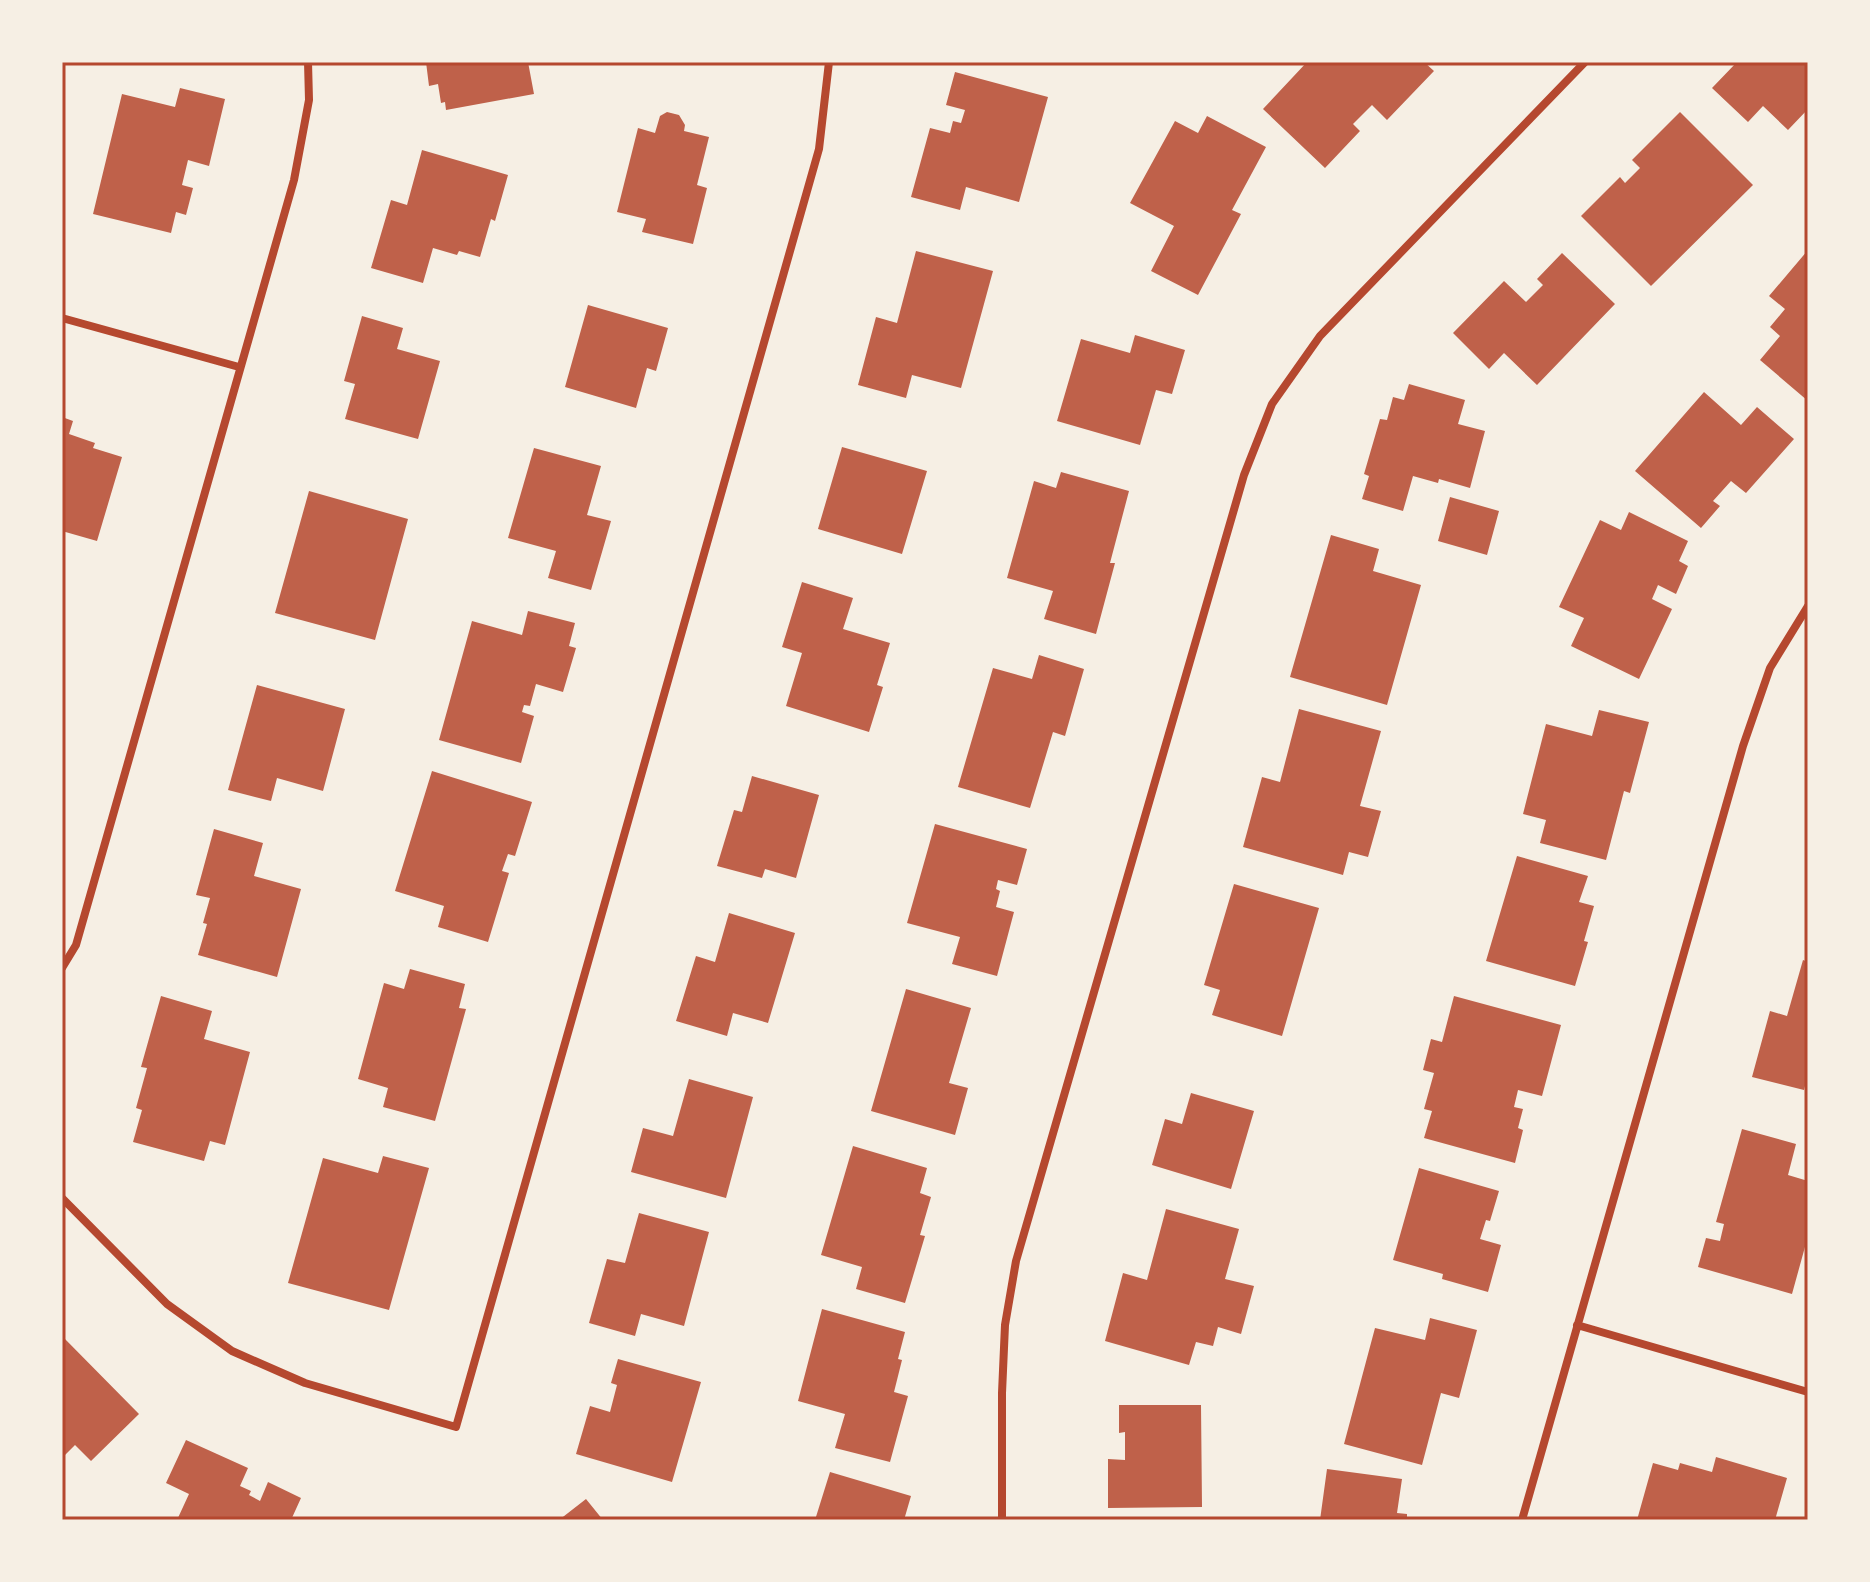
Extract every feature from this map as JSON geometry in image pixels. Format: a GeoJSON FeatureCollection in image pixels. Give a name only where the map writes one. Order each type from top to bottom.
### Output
{"type":"FeatureCollection","features":[{"type":"Feature","properties":{"kind":"street"},"geometry":{"type":"LineString","coordinates":[[62,968],[76,945],[294,180],[309,100],[308,62]]}},
{"type":"Feature","properties":{"kind":"street"},"geometry":{"type":"LineString","coordinates":[[62,1198],[167,1304],[232,1351],[305,1383],[456,1427],[819,149],[829,62]]}},
{"type":"Feature","properties":{"kind":"street"},"geometry":{"type":"LineString","coordinates":[[1002,1520],[1004,1338],[1016,1261],[1244,475],[1272,404],[1320,336],[1585,62]]}},
{"type":"Feature","properties":{"kind":"street"},"geometry":{"type":"LineString","coordinates":[[62,318],[239,367]]}},
{"type":"Feature","properties":{"kind":"street"},"geometry":{"type":"LineString","coordinates":[[1522,1520],[1743,746],[1770,668],[1808,606]]}},
{"type":"Feature","properties":{"kind":"street"},"geometry":{"type":"LineString","coordinates":[[1577,1325],[1808,1392]]}},
{"type":"Feature","properties":{"kind":"building"},"geometry":{"type":"Polygon","coordinates":[[[426,62],[528,62],[534,94],[446,110],[445,102],[441,103],[438,84],[429,86],[426,62]]]}},
{"type":"Feature","properties":{"kind":"building"},"geometry":{"type":"Polygon","coordinates":[[[1307,62],[1424,62],[1434,71],[1387,120],[1372,105],[1353,124],[1360,131],[1325,168],[1263,109],[1307,62]]]}},
{"type":"Feature","properties":{"kind":"building"},"geometry":{"type":"Polygon","coordinates":[[[1737,62],[1808,62],[1808,109],[1788,130],[1763,106],[1748,122],[1712,88],[1737,62]]]}},
{"type":"Feature","properties":{"kind":"building"},"geometry":{"type":"Polygon","coordinates":[[[955,72],[1048,97],[1019,202],[966,187],[960,210],[911,197],[930,128],[950,133],[953,121],[961,123],[965,110],[946,105],[955,72]]]}},
{"type":"Feature","properties":{"kind":"building"},"geometry":{"type":"Polygon","coordinates":[[[180,88],[225,99],[209,166],[188,160],[182,185],[193,188],[186,215],[176,212],[171,233],[93,214],[122,94],[175,107],[180,88]]]}},
{"type":"Feature","properties":{"kind":"building"},"geometry":{"type":"Polygon","coordinates":[[[667,112],[679,115],[685,125],[684,131],[709,137],[697,185],[707,188],[693,244],[642,232],[646,219],[617,212],[638,128],[655,133],[660,116],[667,112]]]}},
{"type":"Feature","properties":{"kind":"building"},"geometry":{"type":"Polygon","coordinates":[[[1680,112],[1753,185],[1651,286],[1581,216],[1620,177],[1625,183],[1640,168],[1632,160],[1680,112]]]}},
{"type":"Feature","properties":{"kind":"building"},"geometry":{"type":"Polygon","coordinates":[[[1207,116],[1266,147],[1232,210],[1241,214],[1198,295],[1151,271],[1174,226],[1130,203],[1175,121],[1198,133],[1207,116]]]}},
{"type":"Feature","properties":{"kind":"building"},"geometry":{"type":"Polygon","coordinates":[[[422,150],[508,175],[495,221],[491,219],[480,257],[433,248],[423,283],[371,268],[391,200],[407,205],[422,150]]]}},
{"type":"Feature","properties":{"kind":"building"},"geometry":{"type":"Polygon","coordinates":[[[1808,250],[1808,401],[1760,360],[1780,336],[1770,327],[1785,309],[1769,296],[1808,250]]]}},
{"type":"Feature","properties":{"kind":"building"},"geometry":{"type":"Polygon","coordinates":[[[916,251],[993,271],[961,388],[912,375],[906,398],[858,385],[876,317],[897,323],[916,251]]]}},
{"type":"Feature","properties":{"kind":"building"},"geometry":{"type":"Polygon","coordinates":[[[1562,253],[1615,304],[1537,385],[1504,353],[1489,369],[1453,333],[1504,281],[1526,302],[1543,285],[1537,279],[1562,253]]]}},
{"type":"Feature","properties":{"kind":"building"},"geometry":{"type":"Polygon","coordinates":[[[588,305],[668,328],[656,371],[647,368],[636,408],[565,387],[588,305]]]}},
{"type":"Feature","properties":{"kind":"building"},"geometry":{"type":"Polygon","coordinates":[[[362,316],[403,328],[397,349],[440,361],[418,439],[345,419],[355,384],[344,381],[362,316]]]}},
{"type":"Feature","properties":{"kind":"building"},"geometry":{"type":"Polygon","coordinates":[[[1135,335],[1185,350],[1172,394],[1156,390],[1140,445],[1057,421],[1081,339],[1130,353],[1135,335]]]}},
{"type":"Feature","properties":{"kind":"building"},"geometry":{"type":"Polygon","coordinates":[[[1409,384],[1465,400],[1458,424],[1485,431],[1470,488],[1439,479],[1438,483],[1413,476],[1403,511],[1362,499],[1369,476],[1364,474],[1380,419],[1387,420],[1393,397],[1404,400],[1409,384]]]}},
{"type":"Feature","properties":{"kind":"building"},"geometry":{"type":"Polygon","coordinates":[[[1704,392],[1741,425],[1757,407],[1794,439],[1746,493],[1731,481],[1713,501],[1720,506],[1701,528],[1635,471],[1704,392]]]}},
{"type":"Feature","properties":{"kind":"building"},"geometry":{"type":"Polygon","coordinates":[[[62,417],[73,421],[69,434],[95,443],[93,448],[122,457],[97,541],[62,531],[62,417]]]}},
{"type":"Feature","properties":{"kind":"building"},"geometry":{"type":"Polygon","coordinates":[[[842,447],[927,471],[902,554],[818,529],[842,447]]]}},
{"type":"Feature","properties":{"kind":"building"},"geometry":{"type":"Polygon","coordinates":[[[534,448],[601,466],[587,515],[611,521],[591,590],[548,578],[556,551],[508,538],[534,448]]]}},
{"type":"Feature","properties":{"kind":"building"},"geometry":{"type":"Polygon","coordinates":[[[1061,472],[1129,491],[1110,563],[1115,563],[1096,634],[1044,619],[1053,591],[1007,578],[1034,481],[1056,488],[1061,472]]]}},
{"type":"Feature","properties":{"kind":"building"},"geometry":{"type":"Polygon","coordinates":[[[309,491],[408,519],[375,640],[275,613],[309,491]]]}},
{"type":"Feature","properties":{"kind":"building"},"geometry":{"type":"Polygon","coordinates":[[[1450,497],[1499,511],[1487,555],[1438,541],[1450,497]]]}},
{"type":"Feature","properties":{"kind":"building"},"geometry":{"type":"Polygon","coordinates":[[[1629,512],[1688,541],[1679,561],[1688,566],[1676,594],[1658,585],[1652,599],[1672,609],[1639,679],[1571,646],[1584,618],[1559,607],[1600,520],[1621,530],[1629,512]]]}},
{"type":"Feature","properties":{"kind":"building"},"geometry":{"type":"Polygon","coordinates":[[[1331,535],[1379,549],[1373,571],[1421,585],[1387,705],[1290,677],[1331,535]]]}},
{"type":"Feature","properties":{"kind":"building"},"geometry":{"type":"Polygon","coordinates":[[[802,582],[853,598],[843,629],[890,643],[877,685],[883,687],[869,732],[786,706],[802,653],[782,647],[802,582]]]}},
{"type":"Feature","properties":{"kind":"building"},"geometry":{"type":"Polygon","coordinates":[[[528,611],[575,623],[569,646],[576,648],[563,692],[536,684],[530,706],[524,705],[522,712],[534,716],[521,763],[439,740],[472,621],[522,635],[528,611]]]}},
{"type":"Feature","properties":{"kind":"building"},"geometry":{"type":"Polygon","coordinates":[[[1039,655],[1084,669],[1065,736],[1053,732],[1030,808],[958,787],[993,668],[1032,679],[1039,655]]]}},
{"type":"Feature","properties":{"kind":"building"},"geometry":{"type":"Polygon","coordinates":[[[257,685],[345,709],[323,791],[277,778],[271,801],[228,790],[257,685]]]}},
{"type":"Feature","properties":{"kind":"building"},"geometry":{"type":"Polygon","coordinates":[[[1299,709],[1381,731],[1360,806],[1381,811],[1368,857],[1349,852],[1343,875],[1243,847],[1262,777],[1280,782],[1299,709]]]}},
{"type":"Feature","properties":{"kind":"building"},"geometry":{"type":"Polygon","coordinates":[[[1599,710],[1649,722],[1630,793],[1624,791],[1606,860],[1540,843],[1546,820],[1523,814],[1546,724],[1592,736],[1599,710]]]}},
{"type":"Feature","properties":{"kind":"building"},"geometry":{"type":"Polygon","coordinates":[[[432,771],[532,802],[515,856],[508,854],[502,871],[509,873],[488,942],[438,927],[444,906],[395,891],[432,771]]]}},
{"type":"Feature","properties":{"kind":"building"},"geometry":{"type":"Polygon","coordinates":[[[752,776],[819,795],[796,878],[765,869],[762,878],[717,866],[734,810],[742,812],[752,776]]]}},
{"type":"Feature","properties":{"kind":"building"},"geometry":{"type":"Polygon","coordinates":[[[935,824],[1027,849],[1017,885],[998,880],[996,889],[1000,891],[996,907],[1014,912],[997,976],[952,964],[960,937],[907,923],[935,824]]]}},
{"type":"Feature","properties":{"kind":"building"},"geometry":{"type":"Polygon","coordinates":[[[214,829],[263,843],[254,876],[301,889],[277,977],[198,955],[207,924],[203,923],[210,898],[196,895],[214,829]]]}},
{"type":"Feature","properties":{"kind":"building"},"geometry":{"type":"Polygon","coordinates":[[[1517,856],[1588,876],[1579,902],[1594,906],[1584,941],[1588,942],[1575,986],[1486,961],[1517,856]]]}},
{"type":"Feature","properties":{"kind":"building"},"geometry":{"type":"Polygon","coordinates":[[[1234,884],[1319,908],[1282,1036],[1212,1015],[1220,990],[1204,985],[1234,884]]]}},
{"type":"Feature","properties":{"kind":"building"},"geometry":{"type":"Polygon","coordinates":[[[729,913],[795,933],[768,1023],[733,1013],[727,1036],[676,1021],[696,956],[715,962],[729,913]]]}},
{"type":"Feature","properties":{"kind":"building"},"geometry":{"type":"Polygon","coordinates":[[[1803,960],[1808,962],[1808,1074],[1804,1090],[1752,1077],[1770,1011],[1787,1016],[1803,960]]]}},
{"type":"Feature","properties":{"kind":"building"},"geometry":{"type":"Polygon","coordinates":[[[410,969],[465,984],[459,1008],[466,1009],[435,1121],[383,1107],[388,1088],[358,1079],[384,983],[404,989],[410,969]]]}},
{"type":"Feature","properties":{"kind":"building"},"geometry":{"type":"Polygon","coordinates":[[[906,989],[971,1008],[949,1083],[968,1088],[955,1135],[871,1111],[906,989]]]}},
{"type":"Feature","properties":{"kind":"building"},"geometry":{"type":"Polygon","coordinates":[[[161,996],[212,1011],[204,1039],[250,1052],[225,1145],[210,1141],[204,1161],[133,1142],[142,1110],[136,1108],[147,1068],[141,1067],[161,996]]]}},
{"type":"Feature","properties":{"kind":"building"},"geometry":{"type":"Polygon","coordinates":[[[1454,996],[1561,1025],[1542,1096],[1518,1090],[1514,1107],[1523,1109],[1518,1128],[1523,1130],[1515,1163],[1424,1138],[1432,1111],[1424,1109],[1434,1073],[1423,1070],[1431,1039],[1442,1042],[1454,996]]]}},
{"type":"Feature","properties":{"kind":"building"},"geometry":{"type":"Polygon","coordinates":[[[689,1079],[753,1097],[726,1198],[631,1172],[643,1128],[673,1136],[689,1079]]]}},
{"type":"Feature","properties":{"kind":"building"},"geometry":{"type":"Polygon","coordinates":[[[1191,1093],[1254,1111],[1231,1189],[1152,1165],[1165,1119],[1182,1124],[1191,1093]]]}},
{"type":"Feature","properties":{"kind":"building"},"geometry":{"type":"Polygon","coordinates":[[[1742,1129],[1796,1144],[1788,1175],[1808,1181],[1808,1236],[1792,1294],[1698,1267],[1706,1238],[1720,1241],[1724,1224],[1716,1222],[1742,1129]]]}},
{"type":"Feature","properties":{"kind":"building"},"geometry":{"type":"Polygon","coordinates":[[[853,1146],[927,1168],[920,1193],[931,1197],[920,1235],[925,1236],[905,1303],[856,1289],[862,1267],[821,1255],[853,1146]]]}},
{"type":"Feature","properties":{"kind":"building"},"geometry":{"type":"Polygon","coordinates":[[[383,1156],[429,1168],[389,1310],[288,1283],[323,1158],[378,1173],[383,1156]]]}},
{"type":"Feature","properties":{"kind":"building"},"geometry":{"type":"Polygon","coordinates":[[[1419,1168],[1499,1191],[1490,1221],[1486,1220],[1480,1239],[1501,1245],[1488,1292],[1442,1279],[1443,1274],[1393,1260],[1419,1168]]]}},
{"type":"Feature","properties":{"kind":"building"},"geometry":{"type":"Polygon","coordinates":[[[1166,1209],[1239,1229],[1225,1279],[1254,1286],[1241,1334],[1218,1327],[1213,1346],[1196,1342],[1189,1365],[1105,1341],[1123,1273],[1147,1280],[1166,1209]]]}},
{"type":"Feature","properties":{"kind":"building"},"geometry":{"type":"Polygon","coordinates":[[[639,1213],[709,1232],[684,1326],[641,1314],[635,1336],[589,1323],[607,1259],[625,1263],[639,1213]]]}},
{"type":"Feature","properties":{"kind":"building"},"geometry":{"type":"Polygon","coordinates":[[[822,1309],[905,1332],[894,1392],[908,1396],[890,1462],[835,1448],[845,1414],[798,1401],[822,1309]]]}},
{"type":"Feature","properties":{"kind":"building"},"geometry":{"type":"Polygon","coordinates":[[[1430,1318],[1477,1330],[1459,1398],[1441,1393],[1422,1465],[1344,1444],[1375,1328],[1425,1340],[1430,1318]]]}},
{"type":"Feature","properties":{"kind":"building"},"geometry":{"type":"Polygon","coordinates":[[[64,1338],[139,1414],[91,1461],[75,1445],[62,1458],[64,1338]]]}},
{"type":"Feature","properties":{"kind":"building"},"geometry":{"type":"Polygon","coordinates":[[[618,1359],[701,1382],[672,1482],[576,1454],[590,1406],[610,1412],[617,1385],[611,1383],[618,1359]]]}},
{"type":"Feature","properties":{"kind":"building"},"geometry":{"type":"Polygon","coordinates":[[[1119,1405],[1201,1405],[1202,1507],[1108,1508],[1108,1459],[1125,1460],[1125,1432],[1119,1433],[1119,1405]]]}},
{"type":"Feature","properties":{"kind":"building"},"geometry":{"type":"Polygon","coordinates":[[[186,1440],[248,1468],[240,1486],[251,1491],[249,1495],[260,1501],[268,1482],[301,1498],[291,1520],[177,1520],[189,1494],[166,1483],[186,1440]]]}},
{"type":"Feature","properties":{"kind":"building"},"geometry":{"type":"Polygon","coordinates":[[[1716,1457],[1787,1478],[1775,1520],[1637,1520],[1653,1463],[1678,1470],[1680,1463],[1712,1472],[1716,1457]]]}},
{"type":"Feature","properties":{"kind":"building"},"geometry":{"type":"Polygon","coordinates":[[[1327,1469],[1402,1479],[1397,1513],[1407,1514],[1407,1520],[1320,1520],[1327,1469]]]}},
{"type":"Feature","properties":{"kind":"building"},"geometry":{"type":"Polygon","coordinates":[[[830,1472],[911,1496],[904,1520],[815,1520],[830,1472]]]}},
{"type":"Feature","properties":{"kind":"building"},"geometry":{"type":"Polygon","coordinates":[[[586,1499],[603,1520],[559,1520],[586,1499]]]}}]}
